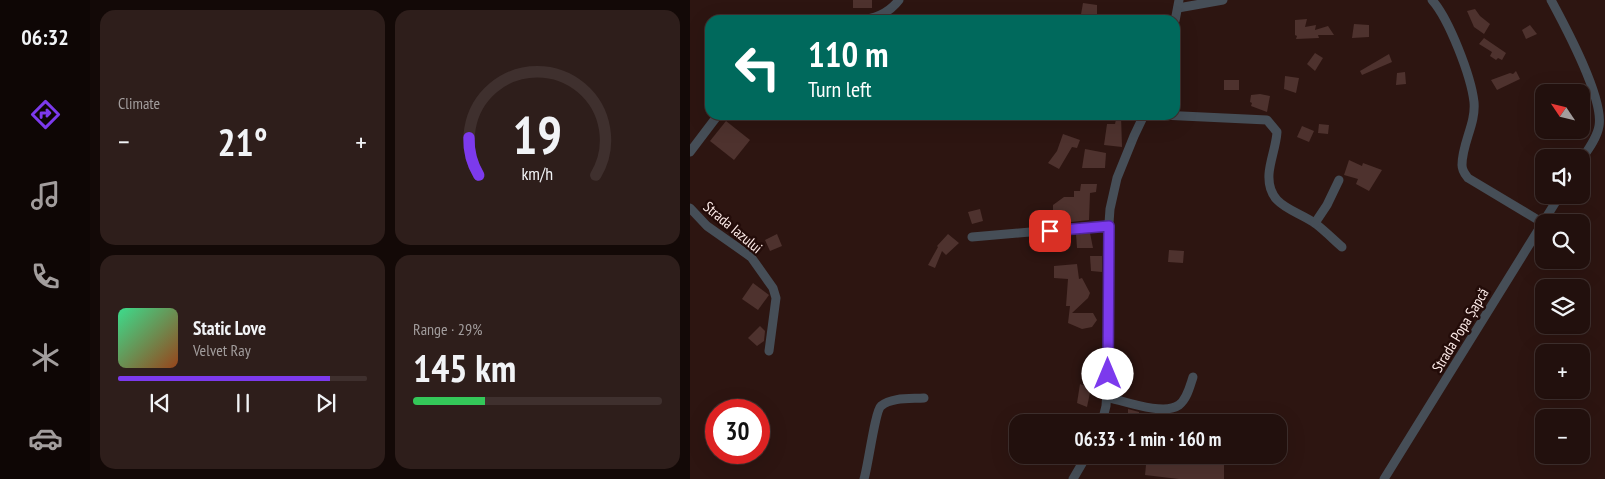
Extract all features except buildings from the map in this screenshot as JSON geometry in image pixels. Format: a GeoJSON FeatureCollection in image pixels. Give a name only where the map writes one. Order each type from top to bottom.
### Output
{"type":"FeatureCollection","features":[{"type":"Feature","properties":{"kind":"street"},"geometry":{"type":"LineString","coordinates":[[880,15],[893,8],[899,0]]}},
{"type":"Feature","properties":{"kind":"street"},"geometry":{"type":"LineString","coordinates":[[1179,4],[1223,0]]}},
{"type":"Feature","properties":{"kind":"street"},"geometry":{"type":"LineString","coordinates":[[1432,0],[1439,8],[1455,39],[1474,100],[1474,118],[1463,156],[1463,172],[1468,178],[1535,218]]}},
{"type":"Feature","properties":{"kind":"street"},"geometry":{"type":"LineString","coordinates":[[1551,0],[1570,33],[1597,101],[1600,116],[1599,127],[1588,149]]}},
{"type":"Feature","properties":{"kind":"street"},"geometry":{"type":"LineString","coordinates":[[1180,116],[1266,120],[1278,132],[1269,174],[1270,188],[1275,198],[1285,207],[1315,223],[1342,247]]}},
{"type":"Feature","properties":{"kind":"street"},"geometry":{"type":"LineString","coordinates":[[690,152],[714,120]]}},
{"type":"Feature","properties":{"kind":"street"},"geometry":{"type":"LineString","coordinates":[[1103,414],[1106,397],[1110,209],[1117,178],[1142,120]]}},
{"type":"Feature","properties":{"kind":"street"},"geometry":{"type":"LineString","coordinates":[[1315,223],[1327,205],[1339,180]]}},
{"type":"Feature","properties":{"kind":"street","name":"Strada Iazului"},"geometry":{"type":"LineString","coordinates":[[690,208],[707,226],[751,257],[773,288],[776,298],[769,351]]}},
{"type":"Feature","properties":{"kind":"street"},"geometry":{"type":"LineString","coordinates":[[972,237],[1109,226]]}},
{"type":"Feature","properties":{"kind":"street","name":"Strada Popa Șapcă"},"geometry":{"type":"LineString","coordinates":[[1384,479],[1535,236]]}},
{"type":"Feature","properties":{"kind":"street"},"geometry":{"type":"LineString","coordinates":[[1106,397],[1163,410],[1178,406],[1184,399],[1193,377]]}},
{"type":"Feature","properties":{"kind":"street"},"geometry":{"type":"LineString","coordinates":[[864,479],[876,416],[880,407],[896,400],[924,398]]}},
{"type":"Feature","properties":{"kind":"street"},"geometry":{"type":"LineString","coordinates":[[1073,479],[1082,464]]}},
{"type":"Feature","properties":{"kind":"route"},"geometry":{"type":"LineString","coordinates":[[1050,231],[1109,226],[1108,374]]}}]}
